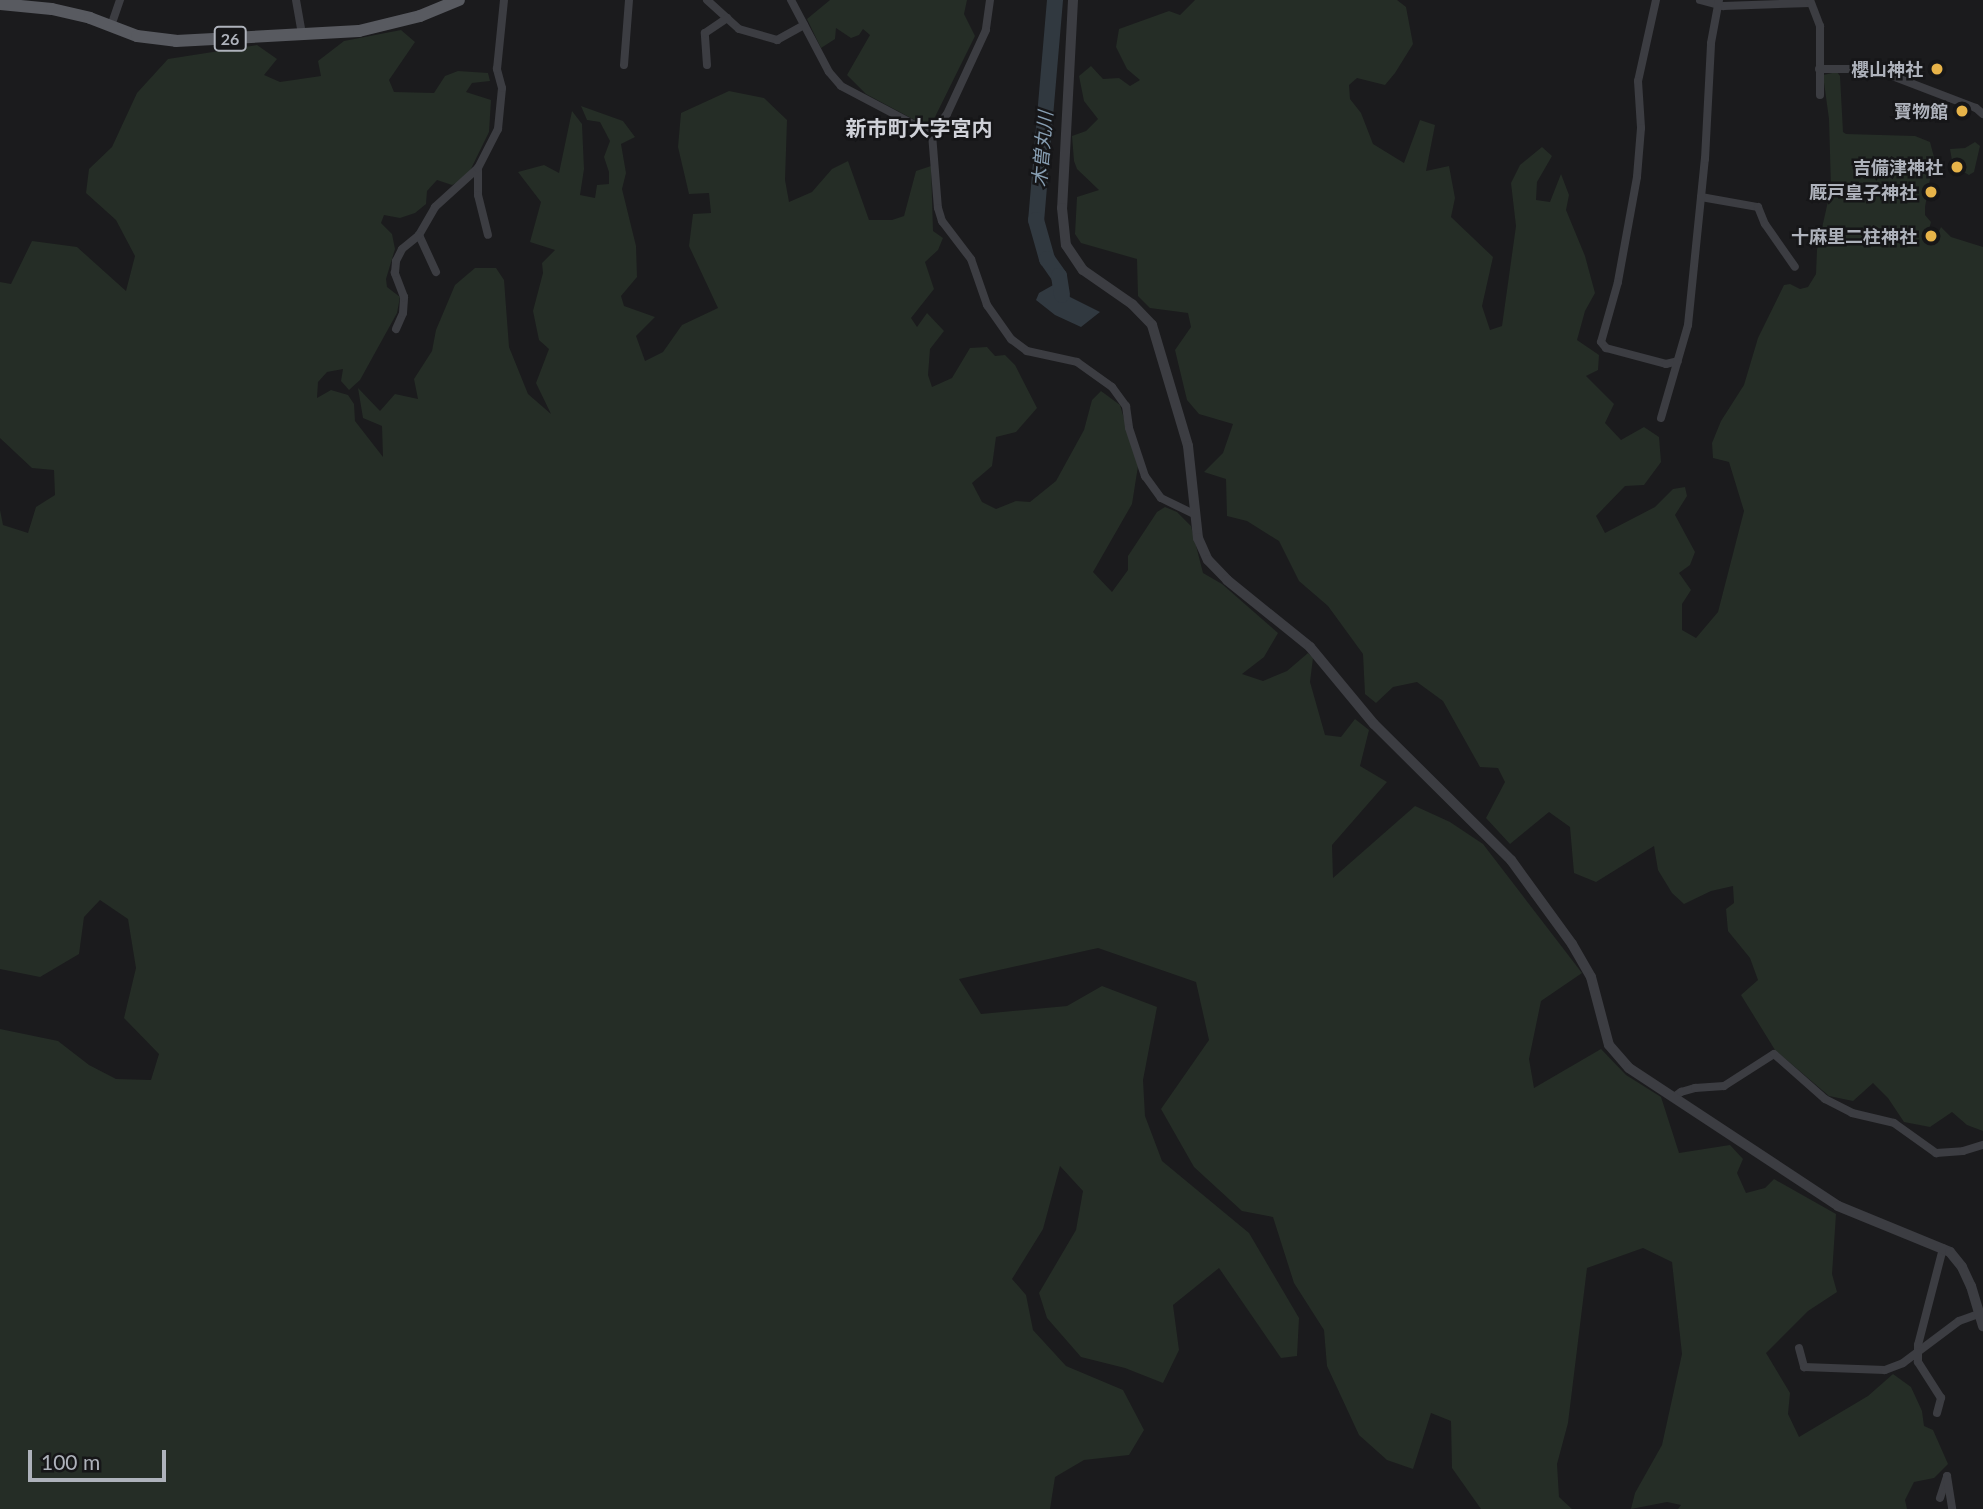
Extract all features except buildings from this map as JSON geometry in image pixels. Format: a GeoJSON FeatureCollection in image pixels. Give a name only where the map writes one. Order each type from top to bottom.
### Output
{"type":"FeatureCollection","features":[{"type":"Feature","properties":{"kind":"main road","name":"26"},"geometry":{"type":"LineString","coordinates":[[0,4],[52,9],[137,36],[176,41],[261,34],[302,35],[359,31],[421,16],[459,0]]}},
{"type":"Feature","properties":{"kind":"street"},"geometry":{"type":"LineString","coordinates":[[111,26],[120,0]]}},
{"type":"Feature","properties":{"kind":"street"},"geometry":{"type":"LineString","coordinates":[[296,0],[302,35]]}},
{"type":"Feature","properties":{"kind":"street"},"geometry":{"type":"LineString","coordinates":[[396,329],[403,313],[404,297],[395,273],[396,261],[402,249],[419,235],[435,207],[478,168],[498,129],[502,88],[497,69],[504,0]]}},
{"type":"Feature","properties":{"kind":"street"},"geometry":{"type":"LineString","coordinates":[[624,65],[629,0]]}},
{"type":"Feature","properties":{"kind":"street"},"geometry":{"type":"LineString","coordinates":[[707,0],[739,29],[777,40],[804,25]]}},
{"type":"Feature","properties":{"kind":"street"},"geometry":{"type":"LineString","coordinates":[[791,0],[829,72],[842,86],[932,134]]}},
{"type":"Feature","properties":{"kind":"street"},"geometry":{"type":"LineString","coordinates":[[990,0],[986,30],[947,114],[932,134],[937,208],[942,221],[971,260],[987,305],[1000,325],[1027,351],[1077,362],[1112,387],[1126,406],[1129,428],[1145,476],[1161,498],[1194,514]]}},
{"type":"Feature","properties":{"kind":"street"},"geometry":{"type":"LineString","coordinates":[[1073,0],[1062,208],[1066,245],[1083,270],[1132,304],[1152,325],[1188,446],[1198,538],[1208,559],[1227,580],[1310,647],[1374,724],[1511,860],[1572,944],[1591,977],[1609,1045],[1629,1068],[1838,1206],[1943,1248],[1962,1267],[1983,1326]]}},
{"type":"Feature","properties":{"kind":"street"},"geometry":{"type":"LineString","coordinates":[[1656,0],[1638,81],[1641,128],[1637,177],[1618,282],[1601,342],[1606,348],[1666,364],[1678,361]]}},
{"type":"Feature","properties":{"kind":"street"},"geometry":{"type":"LineString","coordinates":[[1700,0],[1718,1],[1723,6],[1810,1],[1820,26],[1820,95]]}},
{"type":"Feature","properties":{"kind":"street"},"geometry":{"type":"LineString","coordinates":[[1661,418],[1688,325],[1701,197],[1711,43],[1718,1]]}},
{"type":"Feature","properties":{"kind":"street"},"geometry":{"type":"LineString","coordinates":[[707,65],[705,33],[727,18]]}},
{"type":"Feature","properties":{"kind":"street"},"geometry":{"type":"LineString","coordinates":[[1819,69],[1863,69],[1888,74],[1976,108],[1983,114]]}},
{"type":"Feature","properties":{"kind":"street"},"geometry":{"type":"LineString","coordinates":[[478,168],[478,195],[488,236]]}},
{"type":"Feature","properties":{"kind":"street"},"geometry":{"type":"LineString","coordinates":[[1701,197],[1758,207],[1765,224],[1795,267]]}},
{"type":"Feature","properties":{"kind":"street"},"geometry":{"type":"LineString","coordinates":[[419,235],[436,272]]}},
{"type":"Feature","properties":{"kind":"street"},"geometry":{"type":"LineString","coordinates":[[1674,1097],[1695,1088],[1724,1086],[1774,1054],[1825,1099],[1852,1113],[1894,1123],[1936,1153],[1963,1151],[1983,1145]]}},
{"type":"Feature","properties":{"kind":"street"},"geometry":{"type":"LineString","coordinates":[[1937,1413],[1941,1398],[1917,1362],[1943,1248]]}},
{"type":"Feature","properties":{"kind":"street"},"geometry":{"type":"LineString","coordinates":[[1799,1348],[1804,1367],[1885,1370],[1918,1352],[1925,1343],[1959,1321],[1978,1314]]}},
{"type":"Feature","properties":{"kind":"street"},"geometry":{"type":"LineString","coordinates":[[1940,1499],[1948,1476],[1952,1509]]}},
{"type":"Feature","properties":{"kind":"shaded area"},"geometry":{"type":"Polygon","coordinates":[[[830,0],[967,0],[964,14],[975,36],[931,125],[926,126],[866,94],[847,75],[870,35],[863,29],[859,35],[851,38],[836,28],[835,39],[821,48],[807,19],[830,0]]]}},
{"type":"Feature","properties":{"kind":"shaded area"},"geometry":{"type":"Polygon","coordinates":[[[1195,0],[1397,0],[1406,7],[1413,44],[1385,85],[1357,78],[1349,85],[1350,99],[1361,113],[1373,144],[1404,163],[1420,120],[1435,125],[1426,171],[1449,166],[1455,198],[1451,217],[1493,257],[1482,306],[1490,330],[1502,326],[1516,226],[1511,183],[1520,165],[1542,147],[1552,156],[1537,182],[1536,200],[1550,202],[1561,174],[1569,195],[1566,210],[1585,256],[1595,293],[1585,311],[1577,340],[1599,355],[1598,370],[1586,376],[1614,404],[1605,423],[1621,440],[1644,427],[1659,437],[1661,462],[1644,485],[1625,486],[1596,516],[1605,533],[1655,507],[1673,489],[1685,487],[1687,496],[1675,515],[1695,552],[1690,565],[1679,573],[1691,590],[1682,604],[1682,630],[1696,638],[1718,612],[1744,511],[1729,462],[1713,458],[1712,443],[1721,421],[1744,385],[1758,338],[1784,285],[1790,284],[1800,289],[1808,287],[1816,274],[1817,250],[1831,188],[1829,119],[1823,75],[1837,72],[1840,76],[1843,132],[1846,134],[1915,136],[1930,142],[1934,157],[1925,207],[1925,215],[1931,222],[1926,240],[1934,242],[1941,227],[1951,237],[1983,247],[1983,1131],[1967,1125],[1952,1112],[1930,1127],[1904,1122],[1888,1098],[1873,1083],[1853,1101],[1829,1096],[1775,1050],[1741,995],[1758,980],[1750,958],[1728,931],[1726,909],[1734,903],[1733,886],[1711,891],[1684,904],[1672,893],[1658,870],[1654,846],[1596,882],[1574,873],[1570,827],[1549,812],[1510,844],[1486,818],[1505,782],[1498,768],[1480,767],[1443,701],[1417,682],[1393,687],[1376,703],[1365,694],[1363,654],[1328,606],[1299,581],[1279,541],[1247,521],[1227,516],[1226,479],[1204,472],[1223,453],[1233,424],[1199,414],[1187,400],[1175,350],[1191,327],[1188,313],[1150,308],[1138,296],[1137,259],[1081,243],[1075,234],[1077,197],[1099,190],[1077,169],[1074,161],[1072,136],[1086,131],[1098,119],[1084,101],[1079,76],[1091,66],[1103,79],[1119,78],[1130,86],[1140,80],[1127,69],[1116,47],[1119,29],[1169,11],[1180,15],[1195,0]]]}},
{"type":"Feature","properties":{"kind":"shaded area"},"geometry":{"type":"Polygon","coordinates":[[[401,30],[415,42],[389,80],[394,92],[434,93],[445,76],[458,71],[488,73],[490,81],[472,83],[466,92],[491,100],[489,132],[467,177],[452,185],[437,180],[427,191],[426,204],[415,213],[400,218],[384,215],[381,223],[392,234],[395,249],[386,279],[387,287],[400,297],[397,313],[360,380],[349,390],[341,381],[343,369],[327,372],[318,382],[317,398],[331,390],[348,395],[354,404],[355,421],[383,457],[382,426],[363,418],[358,388],[380,411],[395,394],[418,399],[414,379],[432,351],[436,330],[455,285],[475,268],[496,268],[504,280],[509,347],[528,394],[551,414],[536,383],[549,349],[539,340],[533,311],[543,273],[542,263],[555,250],[530,242],[541,202],[518,172],[544,165],[559,173],[572,111],[582,124],[584,169],[580,195],[595,198],[597,185],[609,184],[609,172],[604,157],[610,141],[600,122],[587,120],[581,106],[623,121],[635,137],[621,144],[626,173],[622,189],[636,246],[637,277],[621,296],[624,306],[655,317],[636,336],[645,361],[663,352],[682,325],[718,308],[689,246],[693,214],[711,213],[709,193],[689,194],[678,147],[681,113],[729,91],[764,98],[787,120],[785,180],[789,202],[812,192],[832,169],[848,161],[869,220],[892,220],[904,216],[916,171],[931,166],[933,231],[943,238],[938,250],[925,262],[934,289],[911,318],[917,327],[927,313],[944,331],[930,349],[928,375],[932,387],[952,378],[970,348],[987,347],[995,356],[1005,355],[1015,365],[1037,408],[1016,432],[996,437],[992,466],[972,483],[982,502],[996,509],[1016,501],[1030,502],[1056,481],[1084,430],[1092,400],[1101,391],[1120,405],[1138,466],[1132,504],[1093,572],[1112,592],[1128,570],[1128,556],[1157,512],[1165,507],[1177,512],[1191,526],[1203,573],[1222,584],[1278,633],[1264,657],[1242,674],[1263,681],[1287,671],[1308,653],[1313,658],[1310,682],[1325,735],[1341,737],[1355,719],[1369,730],[1360,766],[1387,782],[1332,845],[1333,878],[1415,806],[1450,822],[1483,844],[1582,973],[1541,1001],[1529,1059],[1534,1088],[1601,1049],[1626,1075],[1661,1097],[1679,1153],[1730,1145],[1743,1159],[1737,1173],[1746,1193],[1765,1188],[1774,1179],[1836,1214],[1832,1274],[1837,1292],[1808,1311],[1766,1353],[1790,1393],[1788,1414],[1799,1437],[1868,1396],[1893,1374],[1911,1387],[1922,1411],[1924,1426],[1933,1430],[1948,1464],[1934,1478],[1914,1482],[1905,1500],[1907,1509],[1678,1509],[1681,1505],[1667,1502],[1631,1509],[1635,1493],[1662,1445],[1682,1354],[1672,1262],[1643,1248],[1587,1268],[1568,1423],[1557,1464],[1559,1497],[1572,1509],[1481,1509],[1452,1468],[1451,1421],[1431,1413],[1413,1469],[1387,1460],[1359,1435],[1327,1366],[1324,1330],[1294,1283],[1273,1217],[1242,1211],[1194,1167],[1161,1109],[1209,1040],[1196,982],[1098,948],[959,979],[981,1014],[1067,1006],[1102,986],[1157,1007],[1143,1080],[1145,1116],[1162,1161],[1249,1233],[1299,1318],[1297,1356],[1281,1358],[1219,1268],[1173,1305],[1179,1350],[1163,1383],[1125,1368],[1081,1357],[1047,1318],[1039,1293],[1076,1230],[1083,1191],[1060,1166],[1043,1229],[1012,1279],[1026,1295],[1033,1330],[1066,1366],[1123,1390],[1144,1430],[1129,1455],[1084,1460],[1055,1477],[1050,1509],[0,1509],[0,1029],[58,1041],[89,1065],[116,1079],[151,1080],[159,1054],[124,1018],[136,968],[128,919],[100,900],[84,917],[79,954],[40,977],[0,969],[0,510],[3,525],[28,533],[36,507],[55,495],[54,470],[32,468],[0,438],[0,282],[11,284],[32,241],[77,247],[126,291],[135,256],[116,220],[86,193],[89,169],[112,147],[137,93],[168,59],[257,45],[277,59],[264,75],[280,82],[321,76],[318,61],[344,41],[401,30]]]}},
{"type":"Feature","properties":{"kind":"shaded area"},"geometry":{"type":"Polygon","coordinates":[[[1975,142],[1980,146],[1974,172],[1969,175],[1953,166],[1950,149],[1965,148],[1975,142]]]}},
{"type":"Feature","properties":{"kind":"shaded area"},"geometry":{"type":"Polygon","coordinates":[[[1055,284],[1062,293],[1100,312],[1081,327],[1055,315],[1036,300],[1039,293],[1055,284]]]}},
{"type":"Feature","properties":{"kind":"waterway","name":"木曽丸川"},"geometry":{"type":"LineString","coordinates":[[1055,0],[1036,220],[1047,259],[1059,276],[1062,295]]}},
{"type":"Feature","properties":{"kind":"place","name":"櫻山神社"},"geometry":{"type":"Point","coordinates":[1937,69]}},
{"type":"Feature","properties":{"kind":"place","name":"寶物館"},"geometry":{"type":"Point","coordinates":[1962,111]}},
{"type":"Feature","properties":{"kind":"place","name":"吉備津神社"},"geometry":{"type":"Point","coordinates":[1957,167]}},
{"type":"Feature","properties":{"kind":"place","name":"厩戸皇子神社"},"geometry":{"type":"Point","coordinates":[1931,192]}},
{"type":"Feature","properties":{"kind":"place","name":"十麻里二柱神社"},"geometry":{"type":"Point","coordinates":[1931,236]}},
{"type":"Feature","properties":{"kind":"district","name":"新市町大字宮内"},"geometry":{"type":"Point","coordinates":[919,128]}}]}
